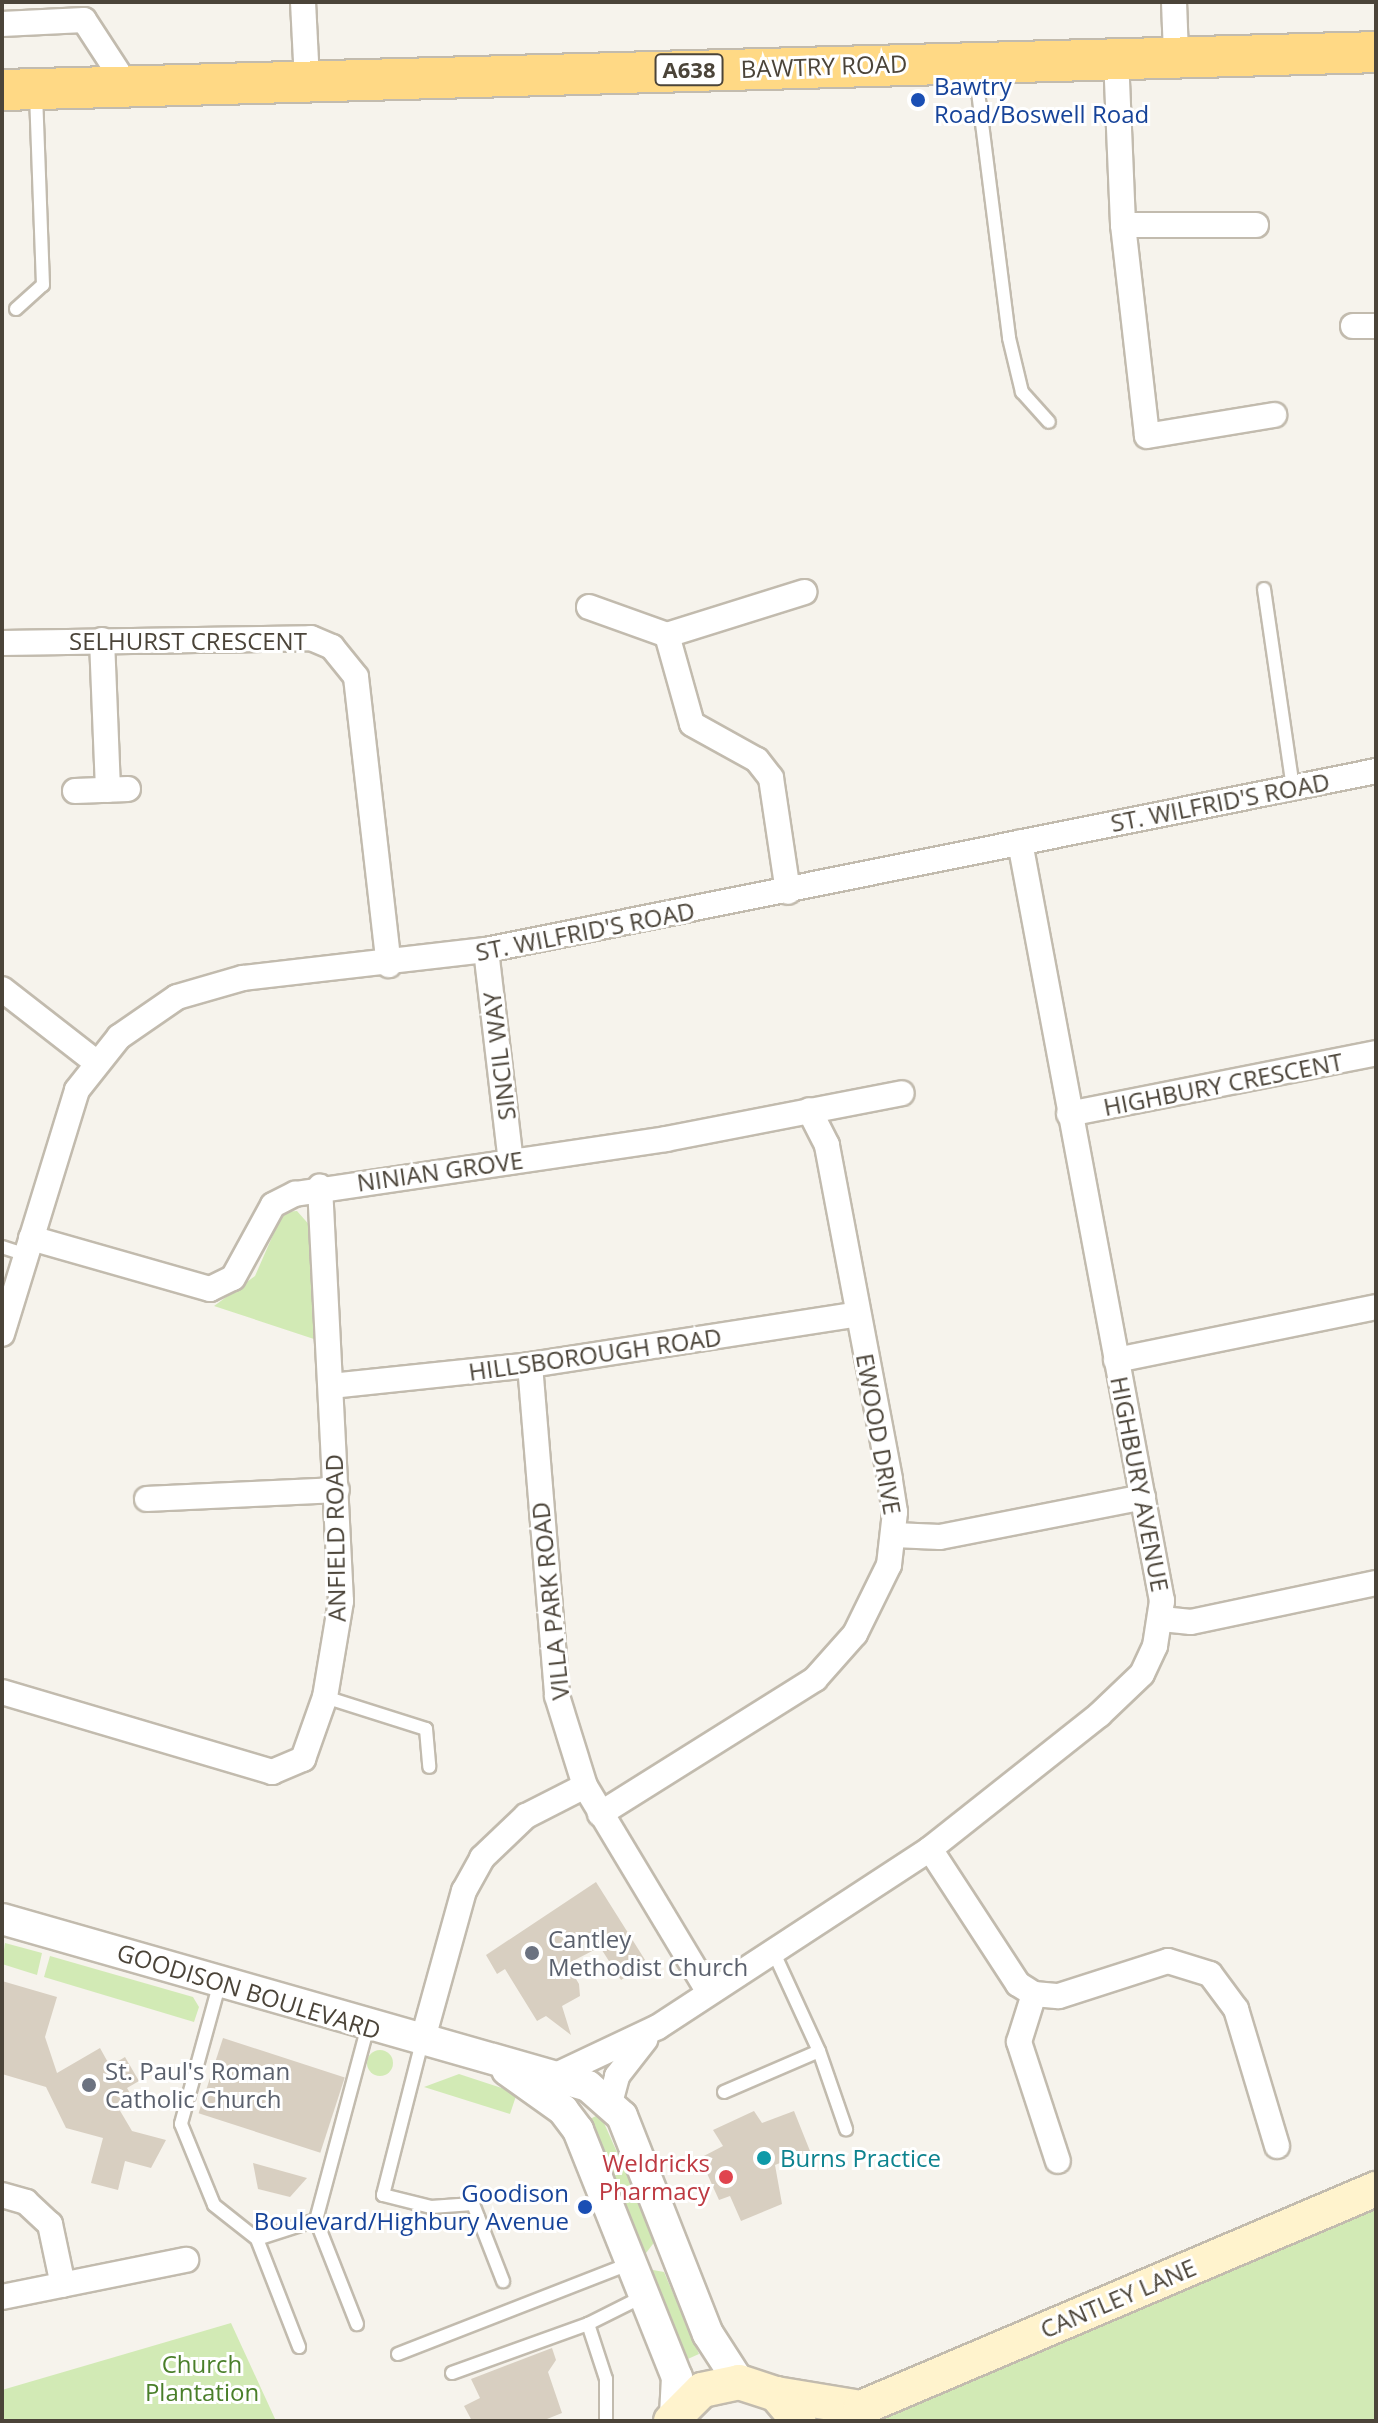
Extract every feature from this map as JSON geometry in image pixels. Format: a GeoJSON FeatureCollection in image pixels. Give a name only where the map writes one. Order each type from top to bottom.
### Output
{"type":"FeatureCollection","features":[{"type":"Feature","properties":{"kind":"highway","name":"BAWTRY ROAD"},"geometry":{"type":"LineString","coordinates":[[19,89],[1176,55],[1376,52]]}},
{"type":"Feature","properties":{"kind":"main road","name":"CANTLEY LANE"},"geometry":{"type":"LineString","coordinates":[[739,2382],[854,2415],[1376,2189]]}},
{"type":"Feature","properties":{"kind":"main road"},"geometry":{"type":"LineString","coordinates":[[673,2417],[702,2390],[739,2382]]}},
{"type":"Feature","properties":{"kind":"main road"},"geometry":{"type":"LineString","coordinates":[[776,2394],[799,2421]]}},
{"type":"Feature","properties":{"kind":"street"},"geometry":{"type":"LineString","coordinates":[[303,2],[307,80]]}},
{"type":"Feature","properties":{"kind":"street"},"geometry":{"type":"LineString","coordinates":[[1174,2],[1176,55]]}},
{"type":"Feature","properties":{"kind":"street"},"geometry":{"type":"LineString","coordinates":[[2,24],[84,20],[127,86]]}},
{"type":"Feature","properties":{"kind":"street"},"geometry":{"type":"LineString","coordinates":[[1116,57],[1123,225],[1147,436],[1274,415]]}},
{"type":"Feature","properties":{"kind":"street"},"geometry":{"type":"LineString","coordinates":[[1123,225],[1256,225]]}},
{"type":"Feature","properties":{"kind":"street"},"geometry":{"type":"LineString","coordinates":[[589,607],[667,635],[804,592]]}},
{"type":"Feature","properties":{"kind":"street"},"geometry":{"type":"LineString","coordinates":[[667,635],[692,724],[757,760],[771,778],[788,892]]}},
{"type":"Feature","properties":{"kind":"street","name":"SELHURST CRESCENT"},"geometry":{"type":"LineString","coordinates":[[2,643],[311,638],[347,660],[356,677],[389,965]]}},
{"type":"Feature","properties":{"kind":"street"},"geometry":{"type":"LineString","coordinates":[[75,791],[118,789],[102,640]]}},
{"type":"Feature","properties":{"kind":"street","name":"ST. WILFRID'S ROAD"},"geometry":{"type":"LineString","coordinates":[[2,1334],[68,1111],[97,1063],[146,1015],[200,989],[486,950],[788,892],[1376,771]]}},
{"type":"Feature","properties":{"kind":"street","name":"HIGHBURY AVENUE"},"geometry":{"type":"LineString","coordinates":[[658,2027],[930,1849],[1011,1791],[1132,1685],[1162,1619],[1143,1497],[1020,842]]}},
{"type":"Feature","properties":{"kind":"street","name":"SINCIL WAY"},"geometry":{"type":"LineString","coordinates":[[486,950],[511,1162]]}},
{"type":"Feature","properties":{"kind":"street"},"geometry":{"type":"LineString","coordinates":[[2,989],[97,1063]]}},
{"type":"Feature","properties":{"kind":"street","name":"HIGHBURY CRESCENT"},"geometry":{"type":"LineString","coordinates":[[1069,1114],[1376,1053]]}},
{"type":"Feature","properties":{"kind":"street","name":"NINIAN GROVE"},"geometry":{"type":"LineString","coordinates":[[28,1246],[210,1289],[233,1278],[273,1205],[320,1187],[511,1162],[902,1093]]}},
{"type":"Feature","properties":{"kind":"street","name":"EWOOD DRIVE"},"geometry":{"type":"LineString","coordinates":[[600,1814],[815,1679],[867,1613],[894,1535],[827,1145],[809,1110]]}},
{"type":"Feature","properties":{"kind":"street","name":"ANFIELD ROAD"},"geometry":{"type":"LineString","coordinates":[[2,1692],[272,1772],[303,1759],[325,1697],[341,1601],[320,1187]]}},
{"type":"Feature","properties":{"kind":"street"},"geometry":{"type":"LineString","coordinates":[[1116,1360],[1376,1307]]}},
{"type":"Feature","properties":{"kind":"street","name":"HILLSBOROUGH ROAD"},"geometry":{"type":"LineString","coordinates":[[331,1386],[530,1365],[858,1314]]}},
{"type":"Feature","properties":{"kind":"street","name":"VILLA PARK ROAD"},"geometry":{"type":"LineString","coordinates":[[530,1365],[551,1650],[585,1786],[709,1992]]}},
{"type":"Feature","properties":{"kind":"street"},"geometry":{"type":"LineString","coordinates":[[147,1499],[337,1490]]}},
{"type":"Feature","properties":{"kind":"street"},"geometry":{"type":"LineString","coordinates":[[894,1535],[940,1537],[1143,1497]]}},
{"type":"Feature","properties":{"kind":"street"},"geometry":{"type":"LineString","coordinates":[[1162,1619],[1191,1622],[1376,1583]]}},
{"type":"Feature","properties":{"kind":"street"},"geometry":{"type":"LineString","coordinates":[[422,2042],[464,1891],[482,1858],[526,1816],[585,1786]]}},
{"type":"Feature","properties":{"kind":"street"},"geometry":{"type":"LineString","coordinates":[[930,1849],[1018,1984],[1034,1994],[1059,1996],[1168,1961],[1210,1974],[1236,2009],[1277,2146]]}},
{"type":"Feature","properties":{"kind":"street","name":"GOODISON BOULEVARD"},"geometry":{"type":"LineString","coordinates":[[2,1919],[422,2042],[496,2062],[558,2074],[610,2103]]}},
{"type":"Feature","properties":{"kind":"street"},"geometry":{"type":"LineString","coordinates":[[1034,1994],[1019,2042],[1058,2161]]}},
{"type":"Feature","properties":{"kind":"street"},"geometry":{"type":"LineString","coordinates":[[558,2074],[658,2027]]}},
{"type":"Feature","properties":{"kind":"street"},"geometry":{"type":"LineString","coordinates":[[658,2027],[625,2062],[610,2103],[724,2366],[739,2382]]}},
{"type":"Feature","properties":{"kind":"street","name":"GOODISON BOULEVARD"},"geometry":{"type":"LineString","coordinates":[[496,2062],[563,2110],[578,2130],[677,2377],[673,2417]]}},
{"type":"Feature","properties":{"kind":"street"},"geometry":{"type":"LineString","coordinates":[[2,2195],[26,2202],[50,2224],[63,2285]]}},
{"type":"Feature","properties":{"kind":"street"},"geometry":{"type":"LineString","coordinates":[[631,2263],[674,2246]]}},
{"type":"Feature","properties":{"kind":"street"},"geometry":{"type":"LineString","coordinates":[[2,2297],[186,2260]]}},
{"type":"Feature","properties":{"kind":"lane"},"geometry":{"type":"LineString","coordinates":[[974,61],[1009,338],[1022,392],[1049,422]]}},
{"type":"Feature","properties":{"kind":"lane"},"geometry":{"type":"LineString","coordinates":[[16,309],[43,285],[19,89]]}},
{"type":"Feature","properties":{"kind":"lane"},"geometry":{"type":"LineString","coordinates":[[1264,589],[1293,788]]}},
{"type":"Feature","properties":{"kind":"lane"},"geometry":{"type":"LineString","coordinates":[[2,1247],[28,1246]]}},
{"type":"Feature","properties":{"kind":"lane"},"geometry":{"type":"LineString","coordinates":[[325,1697],[426,1729],[429,1767]]}},
{"type":"Feature","properties":{"kind":"lane"},"geometry":{"type":"LineString","coordinates":[[773,1951],[819,2051],[846,2129]]}},
{"type":"Feature","properties":{"kind":"lane"},"geometry":{"type":"LineString","coordinates":[[220,1982],[181,2124],[214,2205],[257,2239],[299,2347]]}},
{"type":"Feature","properties":{"kind":"lane"},"geometry":{"type":"LineString","coordinates":[[357,2324],[316,2220],[368,2026]]}},
{"type":"Feature","properties":{"kind":"lane"},"geometry":{"type":"LineString","coordinates":[[422,2042],[383,2195],[431,2207],[473,2204],[503,2281]]}},
{"type":"Feature","properties":{"kind":"lane"},"geometry":{"type":"LineString","coordinates":[[724,2092],[819,2051]]}},
{"type":"Feature","properties":{"kind":"lane"},"geometry":{"type":"LineString","coordinates":[[257,2239],[316,2220]]}},
{"type":"Feature","properties":{"kind":"lane"},"geometry":{"type":"LineString","coordinates":[[398,2354],[631,2263]]}},
{"type":"Feature","properties":{"kind":"lane"},"geometry":{"type":"LineString","coordinates":[[452,2373],[588,2324],[645,2296]]}},
{"type":"Feature","properties":{"kind":"lane"},"geometry":{"type":"LineString","coordinates":[[588,2324],[606,2379],[606,2421]]}},
{"type":"Feature","properties":{"kind":"green space"},"geometry":{"type":"Polygon","coordinates":[[[297,1211],[312,1228],[323,1342],[214,1306],[255,1276],[283,1212],[297,1211]]]}},
{"type":"Feature","properties":{"kind":"green space"},"geometry":{"type":"Polygon","coordinates":[[[5,1943],[42,1953],[37,1975],[2,1964],[5,1943]]]}},
{"type":"Feature","properties":{"kind":"green space"},"geometry":{"type":"Polygon","coordinates":[[[50,1956],[193,1997],[199,2007],[194,2022],[44,1977],[50,1956]]]}},
{"type":"Feature","properties":{"kind":"green space"},"geometry":{"type":"Polygon","coordinates":[[[380,2050],[389,2054],[393,2063],[389,2072],[380,2076],[371,2072],[367,2063],[371,2054],[380,2050]]]}},
{"type":"Feature","properties":{"kind":"green space"},"geometry":{"type":"Polygon","coordinates":[[[459,2074],[517,2093],[510,2114],[424,2087],[459,2074]]]}},
{"type":"Feature","properties":{"kind":"green space"},"geometry":{"type":"Polygon","coordinates":[[[600,2114],[656,2240],[646,2253],[638,2251],[582,2123],[600,2114]]]}},
{"type":"Feature","properties":{"kind":"green space"},"geometry":{"type":"Polygon","coordinates":[[[1376,2195],[1376,2421],[854,2421],[1376,2195]]]}},
{"type":"Feature","properties":{"kind":"green space"},"geometry":{"type":"Polygon","coordinates":[[[653,2270],[664,2272],[699,2354],[681,2362],[647,2276],[653,2270]]]}},
{"type":"Feature","properties":{"kind":"green space","name":"Church Plantation"},"geometry":{"type":"Polygon","coordinates":[[[231,2323],[276,2421],[2,2421],[2,2390],[231,2323]]]}},
{"type":"Feature","properties":{"kind":"building","name":"Cantley Methodist Church"},"geometry":{"type":"Polygon","coordinates":[[[596,1882],[647,1963],[621,1980],[600,1947],[567,1964],[579,1984],[580,1996],[562,2006],[571,2035],[546,2016],[537,2021],[505,1969],[497,1974],[486,1955],[596,1882]]]}},
{"type":"Feature","properties":{"kind":"building","name":"St. Paul's Roman Catholic Church"},"geometry":{"type":"Polygon","coordinates":[[[2,1981],[57,1997],[45,2037],[57,2073],[100,2048],[110,2066],[125,2057],[139,2081],[127,2088],[134,2100],[119,2109],[132,2131],[166,2140],[151,2168],[125,2161],[118,2190],[91,2183],[103,2138],[66,2128],[46,2087],[2,2074],[2,1981]]]}},
{"type":"Feature","properties":{"kind":"building"},"geometry":{"type":"Polygon","coordinates":[[[223,2038],[345,2078],[320,2153],[199,2113],[223,2038]]]}},
{"type":"Feature","properties":{"kind":"building","name":"Burns Practice"},"geometry":{"type":"Polygon","coordinates":[[[754,2111],[762,2123],[794,2111],[810,2151],[775,2165],[782,2204],[741,2221],[730,2196],[719,2200],[700,2158],[723,2146],[713,2130],[754,2111]]]}},
{"type":"Feature","properties":{"kind":"building"},"geometry":{"type":"Polygon","coordinates":[[[253,2163],[307,2178],[290,2197],[258,2189],[253,2163]]]}},
{"type":"Feature","properties":{"kind":"building"},"geometry":{"type":"Polygon","coordinates":[[[552,2348],[556,2360],[548,2372],[562,2413],[542,2421],[472,2421],[464,2406],[480,2398],[471,2379],[552,2348]]]}},
{"type":"Feature","properties":{"kind":"place","name":"Bawtry Road/Boswell Road"},"geometry":{"type":"Point","coordinates":[918,100]}},
{"type":"Feature","properties":{"kind":"place","name":"Cantley Methodist Church"},"geometry":{"type":"Point","coordinates":[532,1953]}},
{"type":"Feature","properties":{"kind":"place","name":"St. Paul's Roman Catholic Church"},"geometry":{"type":"Point","coordinates":[89,2085]}},
{"type":"Feature","properties":{"kind":"place","name":"Burns Practice"},"geometry":{"type":"Point","coordinates":[764,2158]}},
{"type":"Feature","properties":{"kind":"place","name":"Weldricks Pharmacy"},"geometry":{"type":"Point","coordinates":[726,2177]}},
{"type":"Feature","properties":{"kind":"place","name":"Goodison Boulevard/Highbury Avenue"},"geometry":{"type":"Point","coordinates":[585,2207]}}]}
